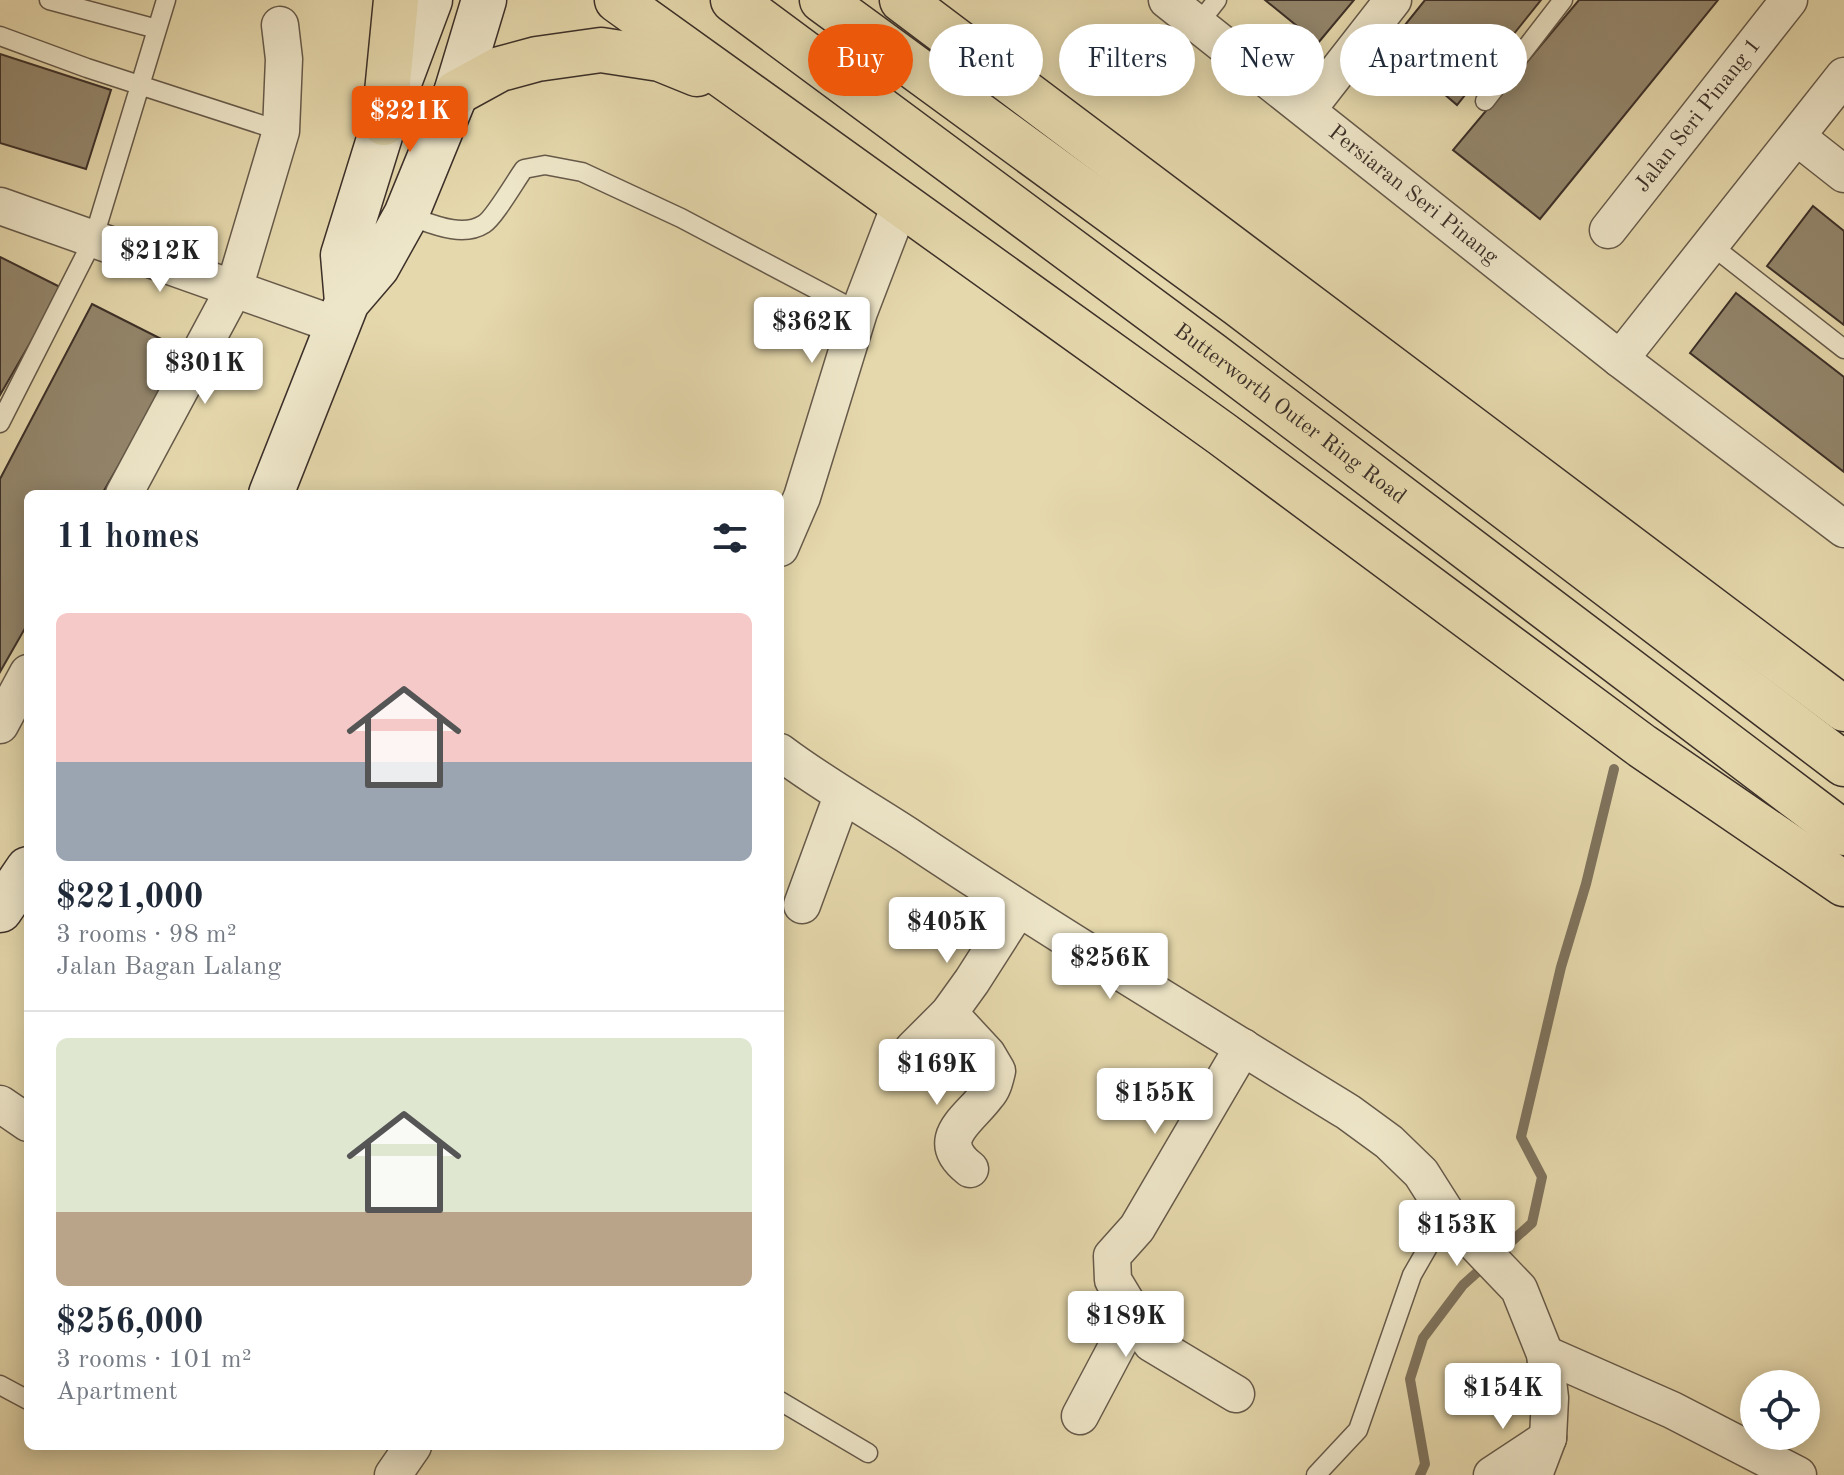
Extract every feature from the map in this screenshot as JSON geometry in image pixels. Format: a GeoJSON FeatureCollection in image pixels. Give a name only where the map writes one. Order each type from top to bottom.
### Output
{"type":"FeatureCollection","features":[{"type":"Feature","properties":{"kind":"highway"},"geometry":{"type":"LineString","coordinates":[[384,123],[396,0]]}},
{"type":"Feature","properties":{"kind":"highway"},"geometry":{"type":"LineString","coordinates":[[617,0],[653,16],[744,92],[1222,434],[1642,746],[1844,884]]}},
{"type":"Feature","properties":{"kind":"highway","name":"Butterworth Outer Ring Road"},"geometry":{"type":"LineString","coordinates":[[733,0],[1212,355],[1844,833]]}},
{"type":"Feature","properties":{"kind":"highway"},"geometry":{"type":"LineString","coordinates":[[822,0],[1238,304],[1844,764]]}},
{"type":"Feature","properties":{"kind":"highway"},"geometry":{"type":"LineString","coordinates":[[902,0],[1844,709]]}},
{"type":"Feature","properties":{"kind":"highway"},"geometry":{"type":"LineString","coordinates":[[456,93],[500,69],[537,59],[601,50],[660,59],[744,92]]}},
{"type":"Feature","properties":{"kind":"main road"},"geometry":{"type":"LineString","coordinates":[[343,314],[343,255],[384,123],[430,0]]}},
{"type":"Feature","properties":{"kind":"main road"},"geometry":{"type":"LineString","coordinates":[[273,490],[343,314],[377,267],[406,215],[456,93],[484,0]]}},
{"type":"Feature","properties":{"kind":"street","name":"Persiaran Seri Pinang"},"geometry":{"type":"LineString","coordinates":[[1167,0],[1208,12],[1308,109],[1620,359],[1844,529]]}},
{"type":"Feature","properties":{"kind":"street"},"geometry":{"type":"LineString","coordinates":[[1308,109],[1393,0]]}},
{"type":"Feature","properties":{"kind":"street","name":"Jalan Seri Pinang 1"},"geometry":{"type":"LineString","coordinates":[[1608,230],[1789,0]]}},
{"type":"Feature","properties":{"kind":"street"},"geometry":{"type":"LineString","coordinates":[[126,490],[234,289],[281,131],[284,59],[280,25]]}},
{"type":"Feature","properties":{"kind":"street"},"geometry":{"type":"LineString","coordinates":[[1620,359],[1844,76]]}},
{"type":"Feature","properties":{"kind":"street"},"geometry":{"type":"LineString","coordinates":[[1797,137],[1844,174]]}},
{"type":"Feature","properties":{"kind":"street"},"geometry":{"type":"LineString","coordinates":[[784,539],[802,497],[859,312],[900,205]]}},
{"type":"Feature","properties":{"kind":"street"},"geometry":{"type":"LineString","coordinates":[[0,206],[234,289],[343,314]]}},
{"type":"Feature","properties":{"kind":"street"},"geometry":{"type":"LineString","coordinates":[[0,725],[24,680]]}},
{"type":"Feature","properties":{"kind":"street"},"geometry":{"type":"LineString","coordinates":[[784,755],[842,796],[1018,909],[1348,1112],[1389,1142],[1421,1173],[1453,1221],[1519,1289],[1545,1354],[1550,1398],[1548,1438],[1534,1475]]}},
{"type":"Feature","properties":{"kind":"street"},"geometry":{"type":"LineString","coordinates":[[802,905],[842,796]]}},
{"type":"Feature","properties":{"kind":"street"},"geometry":{"type":"LineString","coordinates":[[913,1049],[949,1013],[1018,909]]}},
{"type":"Feature","properties":{"kind":"street"},"geometry":{"type":"LineString","coordinates":[[949,1013],[987,1054],[997,1071],[990,1092],[953,1135],[952,1147],[960,1161],[970,1169]]}},
{"type":"Feature","properties":{"kind":"street"},"geometry":{"type":"LineString","coordinates":[[1236,1394],[1151,1343],[1113,1280],[1112,1256],[1137,1228],[1243,1047]]}},
{"type":"Feature","properties":{"kind":"street"},"geometry":{"type":"LineString","coordinates":[[0,1104],[24,1120]]}},
{"type":"Feature","properties":{"kind":"street"},"geometry":{"type":"LineString","coordinates":[[1080,1416],[1134,1314]]}},
{"type":"Feature","properties":{"kind":"street"},"geometry":{"type":"LineString","coordinates":[[1545,1354],[1672,1410],[1798,1475]]}},
{"type":"Feature","properties":{"kind":"street"},"geometry":{"type":"LineString","coordinates":[[1492,1475],[1548,1438]]}},
{"type":"Feature","properties":{"kind":"street"},"geometry":{"type":"LineString","coordinates":[[393,1475],[410,1450]]}},
{"type":"Feature","properties":{"kind":"lane"},"geometry":{"type":"LineString","coordinates":[[49,0],[157,29]]}},
{"type":"Feature","properties":{"kind":"lane"},"geometry":{"type":"LineString","coordinates":[[0,423],[93,240],[166,0]]}},
{"type":"Feature","properties":{"kind":"lane"},"geometry":{"type":"LineString","coordinates":[[1485,101],[1563,0]]}},
{"type":"Feature","properties":{"kind":"lane"},"geometry":{"type":"LineString","coordinates":[[0,36],[281,131]]}},
{"type":"Feature","properties":{"kind":"lane"},"geometry":{"type":"LineString","coordinates":[[406,215],[467,230],[485,224],[524,169],[545,165],[582,172],[681,218],[859,312]]}},
{"type":"Feature","properties":{"kind":"lane"},"geometry":{"type":"LineString","coordinates":[[1711,245],[1844,349]]}},
{"type":"Feature","properties":{"kind":"lane"},"geometry":{"type":"LineString","coordinates":[[1316,1475],[1358,1430],[1412,1275],[1453,1221]]}},
{"type":"Feature","properties":{"kind":"lane"},"geometry":{"type":"LineString","coordinates":[[0,1385],[24,1398]]}},
{"type":"Feature","properties":{"kind":"lane"},"geometry":{"type":"LineString","coordinates":[[784,1403],[868,1453]]}},
{"type":"Feature","properties":{"kind":"building"},"geometry":{"type":"Polygon","coordinates":[[[1265,0],[1354,0],[1324,36],[1324,24],[1295,24],[1265,0]]]}},
{"type":"Feature","properties":{"kind":"building"},"geometry":{"type":"Polygon","coordinates":[[[1425,0],[1541,0],[1522,24],[1406,24],[1425,0]]]}},
{"type":"Feature","properties":{"kind":"building"},"geometry":{"type":"Polygon","coordinates":[[[1579,0],[1718,0],[1540,219],[1453,150],[1498,96],[1527,96],[1527,62],[1579,0]]]}},
{"type":"Feature","properties":{"kind":"building"},"geometry":{"type":"Polygon","coordinates":[[[0,54],[111,90],[86,169],[0,143],[0,54]]]}},
{"type":"Feature","properties":{"kind":"building"},"geometry":{"type":"Polygon","coordinates":[[[1446,96],[1464,96],[1457,105],[1446,96]]]}},
{"type":"Feature","properties":{"kind":"building"},"geometry":{"type":"Polygon","coordinates":[[[1813,206],[1844,231],[1844,325],[1767,266],[1813,206]]]}},
{"type":"Feature","properties":{"kind":"building"},"geometry":{"type":"Polygon","coordinates":[[[0,257],[62,288],[0,395],[0,257]]]}},
{"type":"Feature","properties":{"kind":"building"},"geometry":{"type":"Polygon","coordinates":[[[1736,293],[1844,377],[1844,472],[1690,353],[1736,293]]]}},
{"type":"Feature","properties":{"kind":"building"},"geometry":{"type":"Polygon","coordinates":[[[92,304],[185,351],[104,490],[24,490],[24,630],[0,672],[0,479],[92,304]]]}},
{"type":"Feature","properties":{"kind":"waterway"},"geometry":{"type":"LineString","coordinates":[[1420,1475],[1425,1464],[1410,1379],[1423,1338],[1463,1285],[1532,1223],[1542,1177],[1521,1137],[1561,967],[1586,884],[1614,769]]}}]}
